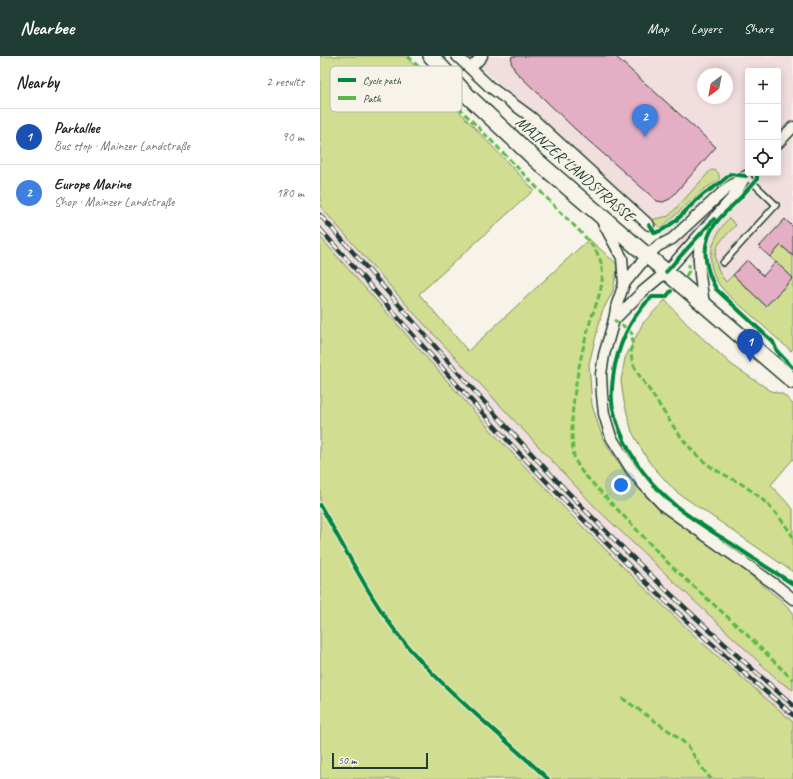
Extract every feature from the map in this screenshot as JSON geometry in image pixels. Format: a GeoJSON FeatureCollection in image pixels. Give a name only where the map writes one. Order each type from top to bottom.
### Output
{"type":"FeatureCollection","features":[{"type":"Feature","properties":{"kind":"main road","name":"MAINZER LANDSTRASSE"},"geometry":{"type":"LineString","coordinates":[[431,56],[440,66]]}},
{"type":"Feature","properties":{"kind":"main road","name":"MAINZER LANDSTRASSE"},"geometry":{"type":"LineString","coordinates":[[462,89],[502,129],[598,214],[793,381]]}},
{"type":"Feature","properties":{"kind":"street","name":"MAINZER LANDSTRASSE"},"geometry":{"type":"LineString","coordinates":[[457,56],[490,86],[531,117],[649,225]]}},
{"type":"Feature","properties":{"kind":"street"},"geometry":{"type":"LineString","coordinates":[[471,68],[482,56]]}},
{"type":"Feature","properties":{"kind":"street"},"geometry":{"type":"LineString","coordinates":[[781,140],[793,127]]}},
{"type":"Feature","properties":{"kind":"street"},"geometry":{"type":"LineString","coordinates":[[746,176],[726,189],[672,239],[658,246],[647,256],[624,284],[608,339],[601,374],[604,414],[611,437],[620,452],[644,485],[665,507],[777,586],[793,600]]}},
{"type":"Feature","properties":{"kind":"street"},"geometry":{"type":"LineString","coordinates":[[614,320],[642,292],[666,272],[733,197],[747,176]]}},
{"type":"Feature","properties":{"kind":"street"},"geometry":{"type":"LineString","coordinates":[[598,214],[622,258],[624,284]]}},
{"type":"Feature","properties":{"kind":"street"},"geometry":{"type":"LineString","coordinates":[[702,232],[698,247],[704,306]]}},
{"type":"Feature","properties":{"kind":"lane"},"geometry":{"type":"LineString","coordinates":[[723,263],[776,205],[749,176]]}},
{"type":"Feature","properties":{"kind":"shaded area"},"geometry":{"type":"Polygon","coordinates":[[[467,56],[793,56],[793,353],[502,86],[467,56]]]}},
{"type":"Feature","properties":{"kind":"shaded area"},"geometry":{"type":"Polygon","coordinates":[[[320,206],[411,310],[596,508],[779,681],[793,690],[793,722],[700,641],[625,569],[495,435],[320,237],[320,206]]]}},
{"type":"Feature","properties":{"kind":"green space"},"geometry":{"type":"Polygon","coordinates":[[[320,56],[405,56],[415,66],[330,66],[330,112],[460,112],[534,190],[419,294],[468,351],[589,239],[618,265],[613,291],[602,312],[589,364],[592,405],[603,439],[628,477],[658,509],[743,569],[781,600],[793,612],[793,690],[779,681],[596,508],[411,310],[320,206],[320,56]]]}},
{"type":"Feature","properties":{"kind":"green space"},"geometry":{"type":"Polygon","coordinates":[[[711,170],[718,173],[719,180],[703,190],[661,228],[651,220],[669,216],[711,170]]]}},
{"type":"Feature","properties":{"kind":"green space"},"geometry":{"type":"Polygon","coordinates":[[[729,218],[736,225],[721,241],[716,254],[716,264],[720,274],[726,282],[733,275],[766,306],[793,278],[793,348],[791,351],[727,294],[715,278],[711,260],[712,251],[718,234],[729,218]]]}},
{"type":"Feature","properties":{"kind":"green space"},"geometry":{"type":"Polygon","coordinates":[[[320,237],[495,435],[572,516],[700,641],[793,722],[793,779],[320,779],[320,237]]]}},
{"type":"Feature","properties":{"kind":"green space"},"geometry":{"type":"Polygon","coordinates":[[[781,245],[793,256],[793,278],[770,257],[781,245]]]}},
{"type":"Feature","properties":{"kind":"green space"},"geometry":{"type":"Polygon","coordinates":[[[665,300],[687,324],[732,365],[771,391],[783,394],[793,404],[793,459],[771,485],[793,509],[793,572],[675,491],[649,462],[632,432],[624,402],[621,381],[625,358],[643,323],[665,300]]]}},
{"type":"Feature","properties":{"kind":"building"},"geometry":{"type":"Polygon","coordinates":[[[512,56],[615,56],[716,147],[670,199],[663,202],[657,201],[574,128],[515,71],[511,62],[512,56]]]}},
{"type":"Feature","properties":{"kind":"building"},"geometry":{"type":"Polygon","coordinates":[[[785,219],[793,227],[793,256],[781,245],[770,257],[759,247],[785,219]]]}},
{"type":"Feature","properties":{"kind":"building"},"geometry":{"type":"Polygon","coordinates":[[[747,260],[763,276],[776,262],[793,278],[766,306],[733,275],[747,260]]]}},
{"type":"Feature","properties":{"kind":"railway"},"geometry":{"type":"LineString","coordinates":[[320,215],[476,393],[560,484],[624,550],[724,644],[793,705]]}},
{"type":"Feature","properties":{"kind":"railway"},"geometry":{"type":"LineString","coordinates":[[320,229],[472,402],[572,508],[670,605],[793,715]]}},
{"type":"Feature","properties":{"kind":"marked path"},"geometry":{"type":"LineString","coordinates":[[408,56],[418,66]]}},
{"type":"Feature","properties":{"kind":"marked path"},"geometry":{"type":"LineString","coordinates":[[462,111],[590,242],[599,256],[602,271],[601,286],[590,322],[575,388],[572,440],[576,462],[582,472],[671,566],[741,629],[793,680]]}},
{"type":"Feature","properties":{"kind":"marked path"},"geometry":{"type":"LineString","coordinates":[[686,276],[689,271],[689,264]]}},
{"type":"Feature","properties":{"kind":"marked path"},"geometry":{"type":"LineString","coordinates":[[614,320],[628,329],[633,335],[631,347],[631,357],[633,363],[642,380],[682,438],[706,463],[747,487],[762,499],[776,513],[793,537]]}},
{"type":"Feature","properties":{"kind":"marked path"},"geometry":{"type":"LineString","coordinates":[[622,698],[675,735],[688,746],[699,764],[711,779]]}},
{"type":"Feature","properties":{"kind":"cycle path"},"geometry":{"type":"LineString","coordinates":[[649,225],[655,233],[662,230],[676,221],[699,198],[730,174],[745,176]]}},
{"type":"Feature","properties":{"kind":"cycle path"},"geometry":{"type":"LineString","coordinates":[[757,176],[757,179],[717,221],[710,232],[706,244],[707,264],[716,289],[773,342],[777,351],[792,367]]}},
{"type":"Feature","properties":{"kind":"cycle path"},"geometry":{"type":"LineString","coordinates":[[666,272],[714,219]]}},
{"type":"Feature","properties":{"kind":"cycle path"},"geometry":{"type":"LineString","coordinates":[[671,291],[666,297],[652,297],[639,311],[624,337],[615,365],[612,383],[612,403],[619,428],[630,452],[643,473],[660,492],[700,524],[793,584]]}},
{"type":"Feature","properties":{"kind":"cycle path"},"geometry":{"type":"LineString","coordinates":[[320,505],[384,615],[409,648],[442,683],[548,779]]}},
{"type":"Feature","properties":{"kind":"place","name":"Europe Marine"},"geometry":{"type":"Point","coordinates":[645,137]}},
{"type":"Feature","properties":{"kind":"place","name":"Parkallee"},"geometry":{"type":"Point","coordinates":[750,362]}}]}
